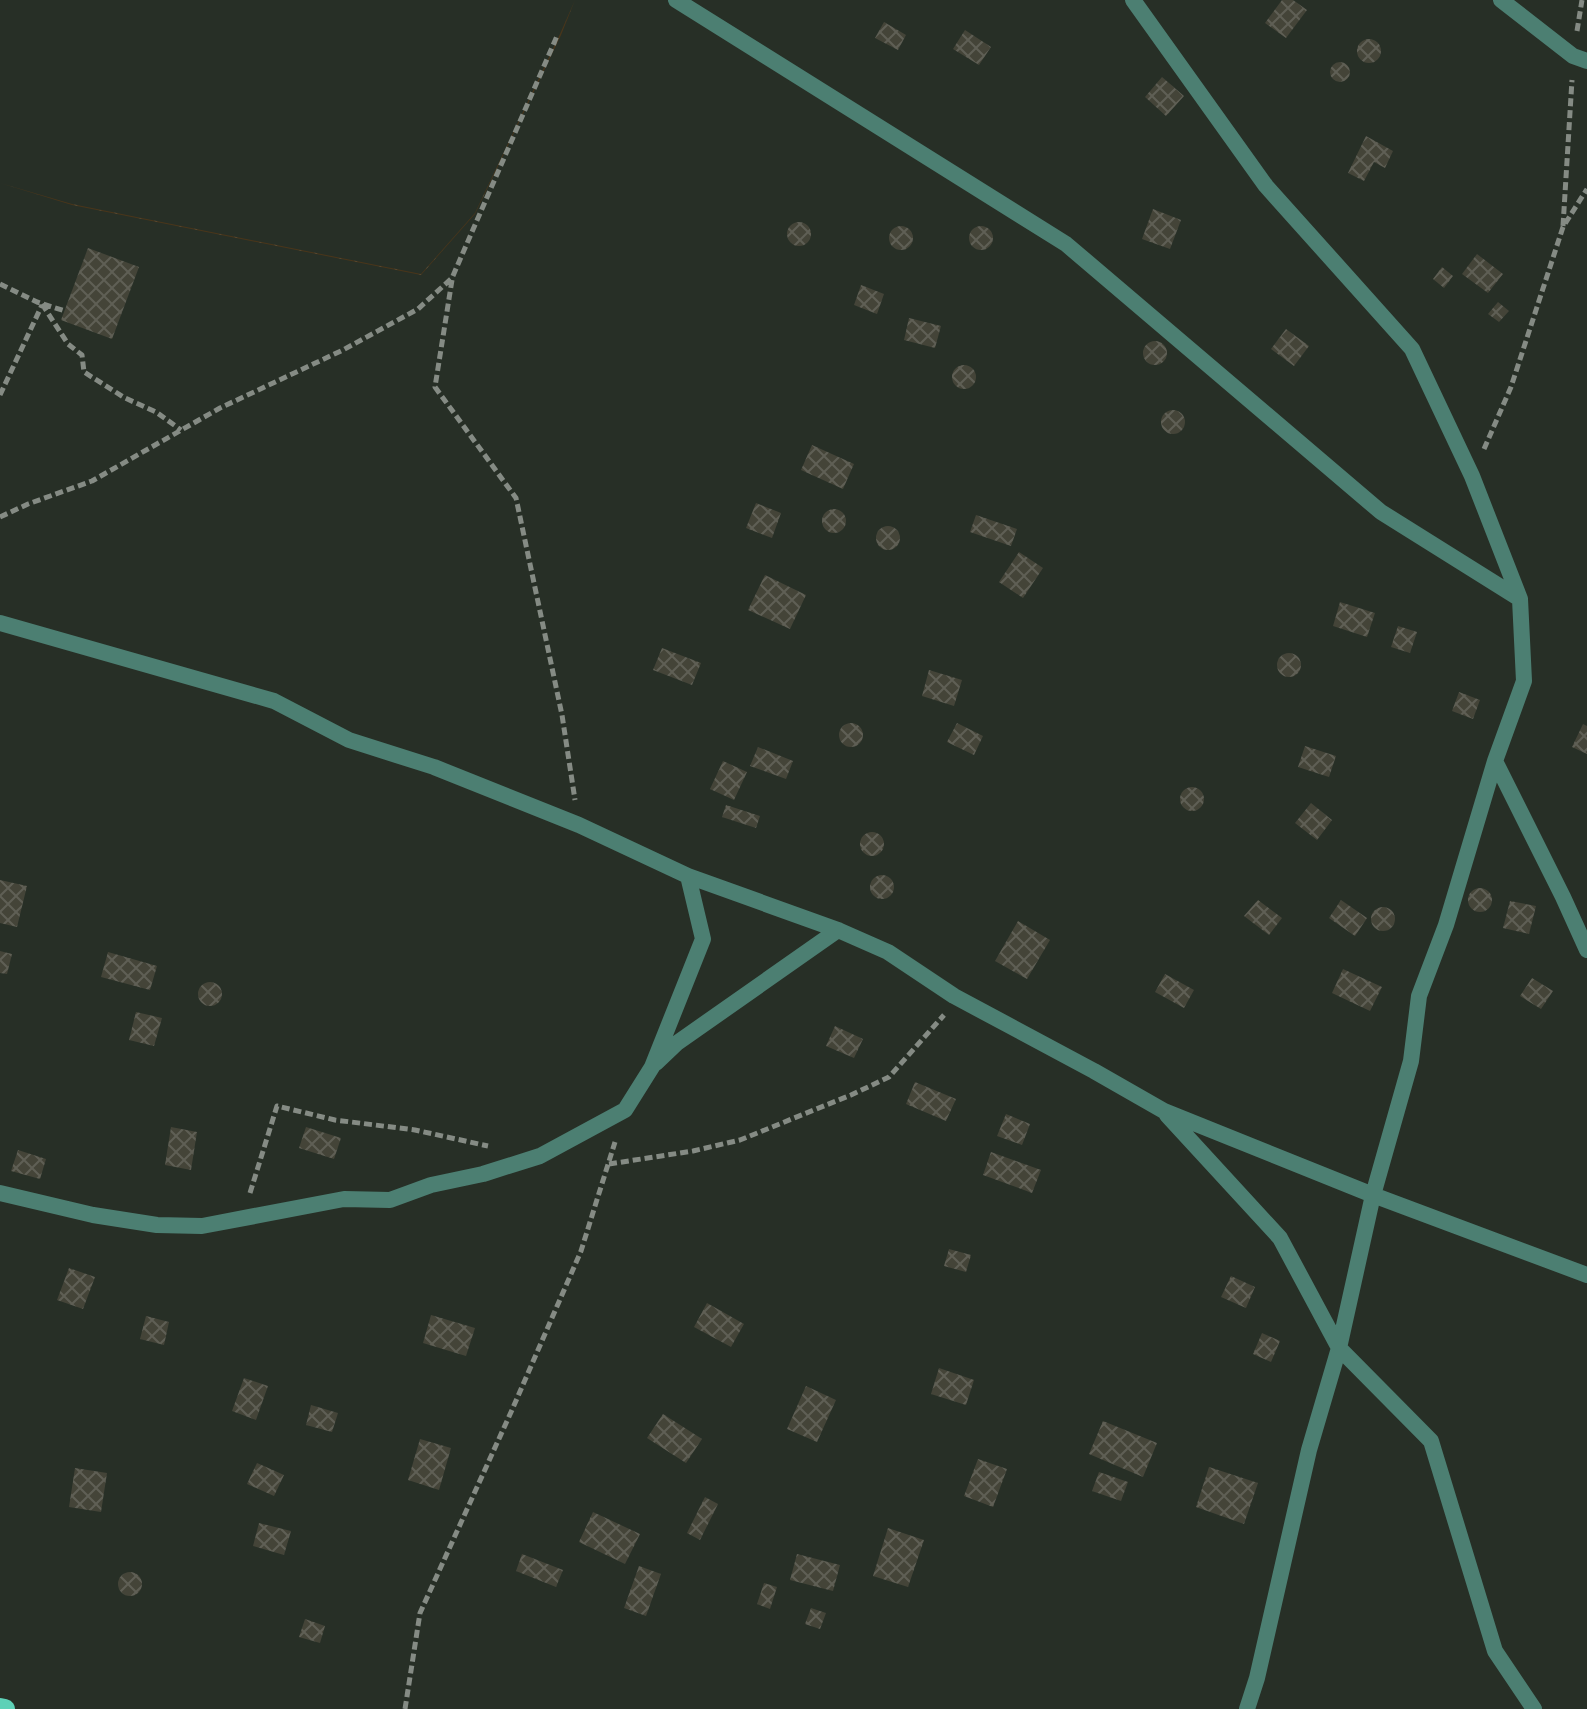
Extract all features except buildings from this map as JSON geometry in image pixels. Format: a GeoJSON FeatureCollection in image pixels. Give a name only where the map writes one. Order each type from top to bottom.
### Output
{"type":"FeatureCollection","features":[{"type":"Feature","properties":{"kind":"street"},"geometry":{"type":"LineString","coordinates":[[676,0],[1066,244],[1381,512],[1520,599]]}},
{"type":"Feature","properties":{"kind":"street"},"geometry":{"type":"LineString","coordinates":[[1133,0],[1266,186],[1412,349],[1472,476],[1520,599],[1524,681],[1495,761],[1446,925],[1419,996],[1411,1061],[1373,1195],[1339,1348],[1309,1450],[1257,1678],[1247,1709]]}},
{"type":"Feature","properties":{"kind":"street"},"geometry":{"type":"LineString","coordinates":[[1501,0],[1580,59]]}},
{"type":"Feature","properties":{"kind":"street"},"geometry":{"type":"LineString","coordinates":[[0,623],[274,701],[349,740],[434,767],[579,825],[688,876],[838,930],[888,952],[954,996],[1164,1111],[1373,1195],[1587,1275]]}},
{"type":"Feature","properties":{"kind":"street"},"geometry":{"type":"LineString","coordinates":[[1495,761],[1587,950]]}},
{"type":"Feature","properties":{"kind":"street"},"geometry":{"type":"LineString","coordinates":[[0,1193],[93,1215],[157,1225],[202,1226],[344,1199],[390,1200],[431,1185],[483,1174],[540,1156],[625,1110],[652,1067],[703,939],[688,876]]}},
{"type":"Feature","properties":{"kind":"street"},"geometry":{"type":"LineString","coordinates":[[652,1067],[677,1043],[838,930]]}},
{"type":"Feature","properties":{"kind":"street"},"geometry":{"type":"LineString","coordinates":[[1164,1111],[1280,1238],[1339,1348],[1431,1441],[1495,1651],[1534,1709]]}},
{"type":"Feature","properties":{"kind":"path"},"geometry":{"type":"LineString","coordinates":[[1472,476],[1511,387],[1563,227],[1580,59],[1582,0]]}},
{"type":"Feature","properties":{"kind":"path"},"geometry":{"type":"LineString","coordinates":[[557,36],[452,278],[435,387],[516,498],[562,715],[579,825]]}},
{"type":"Feature","properties":{"kind":"path"},"geometry":{"type":"LineString","coordinates":[[1563,227],[1587,189]]}},
{"type":"Feature","properties":{"kind":"path"},"geometry":{"type":"LineString","coordinates":[[0,517],[92,481],[220,408],[343,350],[418,309],[452,278]]}},
{"type":"Feature","properties":{"kind":"path"},"geometry":{"type":"LineString","coordinates":[[0,284],[65,311]]}},
{"type":"Feature","properties":{"kind":"path"},"geometry":{"type":"LineString","coordinates":[[42,304],[68,344],[82,355],[84,372],[125,398],[156,412],[181,430]]}},
{"type":"Feature","properties":{"kind":"path"},"geometry":{"type":"LineString","coordinates":[[0,395],[42,304]]}},
{"type":"Feature","properties":{"kind":"path"},"geometry":{"type":"LineString","coordinates":[[609,1164],[740,1140],[889,1077],[957,999],[954,996]]}},
{"type":"Feature","properties":{"kind":"path"},"geometry":{"type":"LineString","coordinates":[[241,1220],[277,1106],[335,1120],[415,1130],[493,1147]]}},
{"type":"Feature","properties":{"kind":"path"},"geometry":{"type":"LineString","coordinates":[[405,1709],[420,1613],[581,1251],[625,1110]]}},
{"type":"Feature","properties":{"kind":"shaded area"},"geometry":{"type":"Polygon","coordinates":[[[575,0],[475,214],[421,275],[72,205],[0,183],[72,204],[421,274],[475,213],[575,0]]]}}]}
